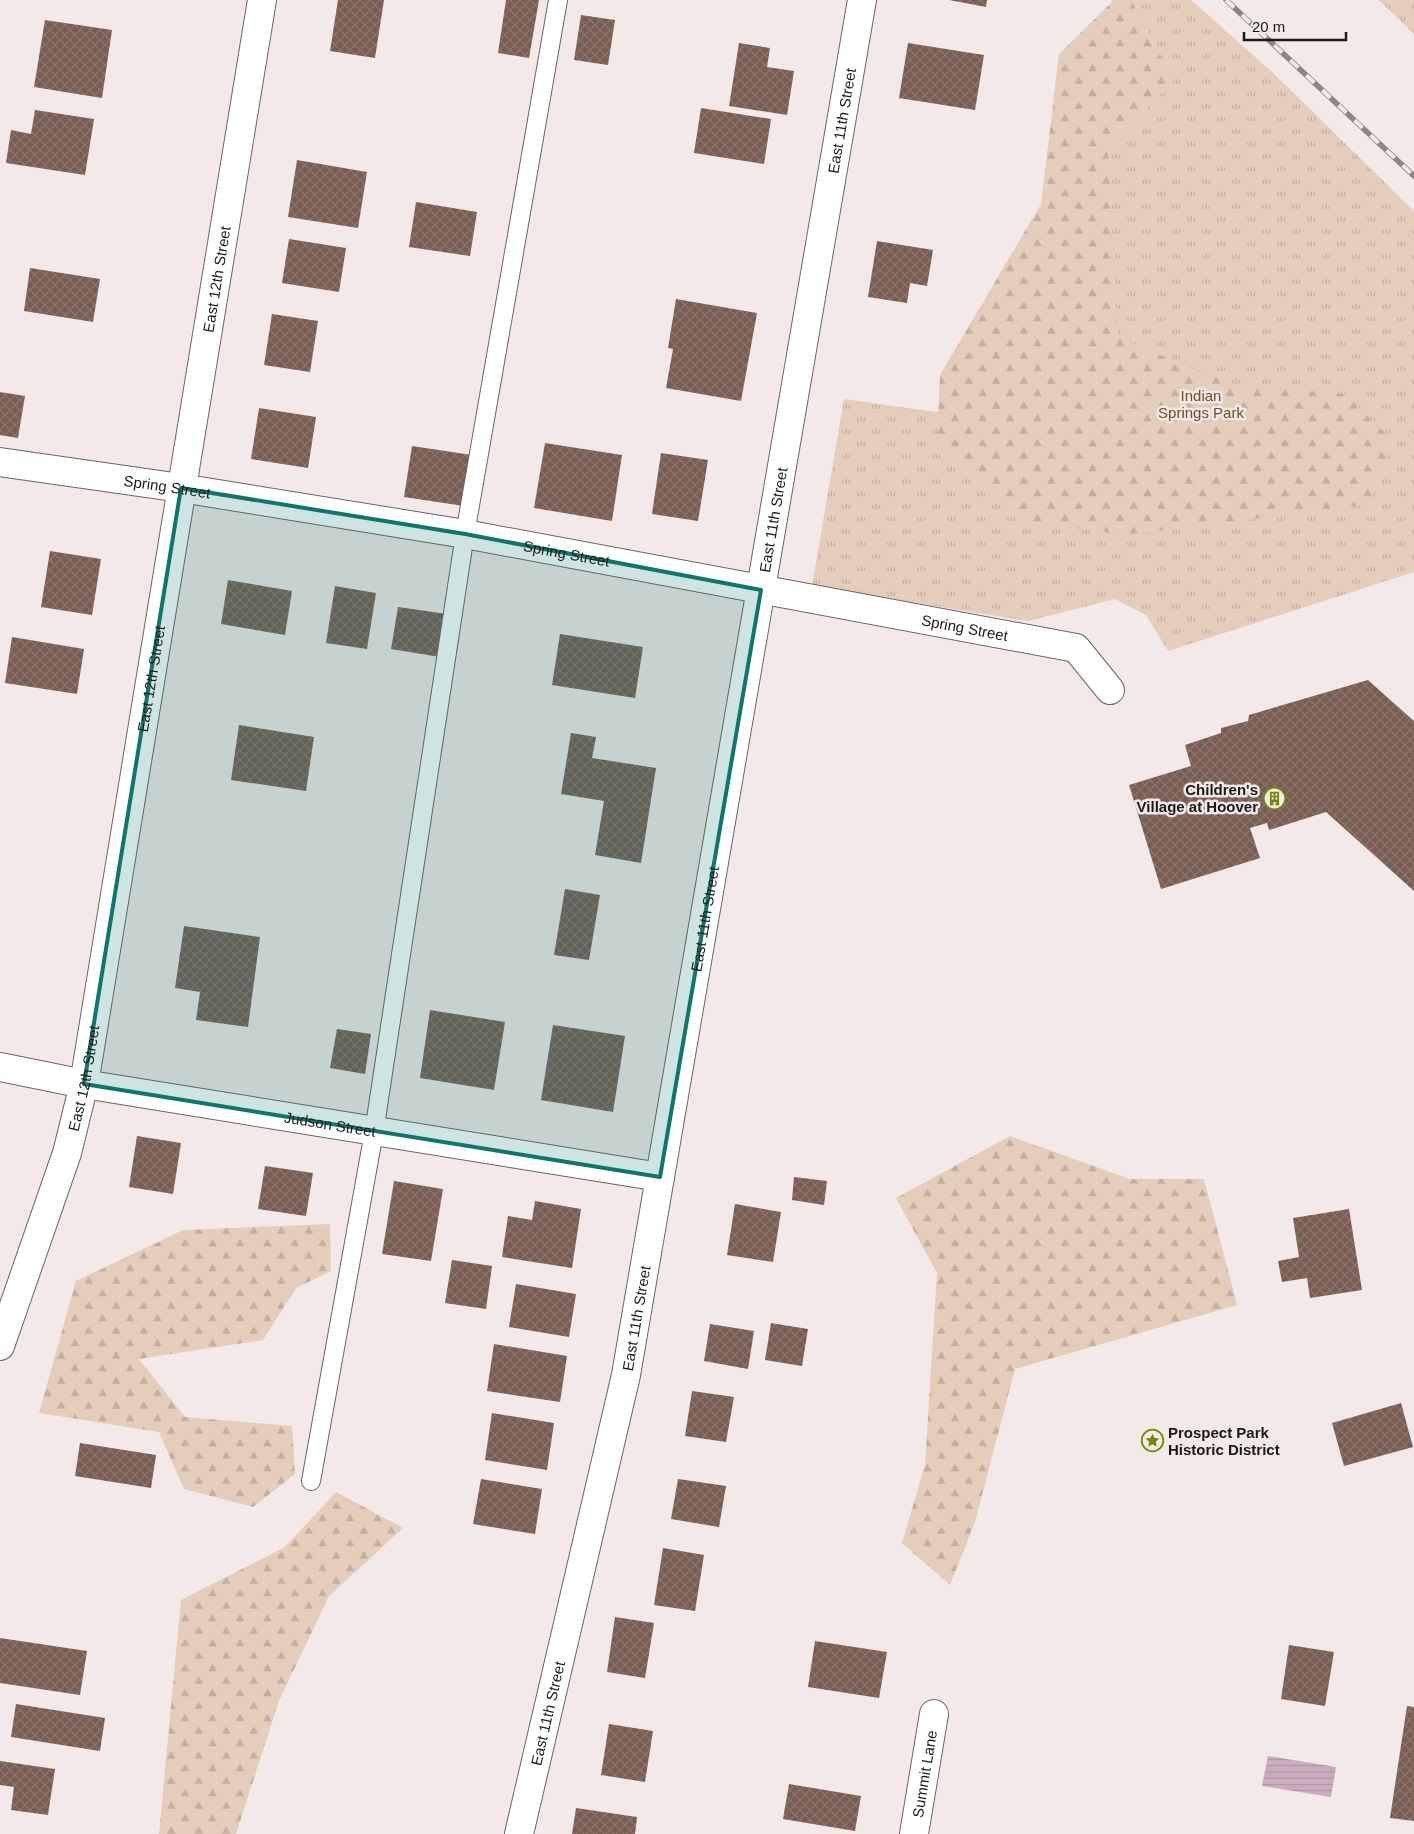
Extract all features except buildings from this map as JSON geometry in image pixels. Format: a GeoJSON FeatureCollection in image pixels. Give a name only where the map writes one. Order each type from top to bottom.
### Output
{"type":"FeatureCollection","features":[{"type":"Feature","properties":{"kind":"street","name":"East 12th Street"},"geometry":{"type":"LineString","coordinates":[[0,1346],[67,1153],[84,1084],[180,488],[262,0]]}},
{"type":"Feature","properties":{"kind":"street","name":"East 11th Street"},"geometry":{"type":"LineString","coordinates":[[519,1834],[626,1375],[862,0]]}},
{"type":"Feature","properties":{"kind":"street","name":"Spring Street"},"geometry":{"type":"LineString","coordinates":[[0,462],[180,488],[465,534],[1076,648],[1110,690]]}},
{"type":"Feature","properties":{"kind":"street","name":"Judson Street"},"geometry":{"type":"LineString","coordinates":[[0,1067],[84,1084],[660,1177]]}},
{"type":"Feature","properties":{"kind":"street","name":"Summit Lane"},"geometry":{"type":"LineString","coordinates":[[914,1834],[934,1714]]}},
{"type":"Feature","properties":{"kind":"lane"},"geometry":{"type":"LineString","coordinates":[[312,1481],[374,1132],[465,534],[558,0]]}},
{"type":"Feature","properties":{"kind":"highlighted area"},"geometry":{"type":"Polygon","coordinates":[[[181,488],[465,534],[761,590],[660,1177],[84,1084],[181,488]]]}},
{"type":"Feature","properties":{"kind":"green space","name":"Indian Springs Park"},"geometry":{"type":"Polygon","coordinates":[[[1112,0],[1191,0],[1271,71],[1414,211],[1414,572],[1168,651],[1146,615],[1115,599],[1028,621],[812,586],[844,399],[950,414],[1077,191],[1112,0]]]}},
{"type":"Feature","properties":{"kind":"green space"},"geometry":{"type":"Polygon","coordinates":[[[1114,0],[1131,0],[1174,80],[1108,150],[1118,338],[1236,385],[1345,394],[1392,440],[1370,504],[1125,535],[1032,522],[937,440],[940,375],[1041,204],[1059,54],[1114,0]]]}},
{"type":"Feature","properties":{"kind":"green space"},"geometry":{"type":"Polygon","coordinates":[[[1379,0],[1414,0],[1414,34],[1379,0]]]}},
{"type":"Feature","properties":{"kind":"green space"},"geometry":{"type":"Polygon","coordinates":[[[1010,1136],[1130,1179],[1204,1179],[1237,1305],[1015,1369],[975,1522],[950,1585],[902,1543],[925,1465],[937,1273],[896,1198],[1010,1136]]]}},
{"type":"Feature","properties":{"kind":"green space"},"geometry":{"type":"Polygon","coordinates":[[[330,1224],[331,1271],[296,1288],[263,1340],[139,1359],[185,1417],[292,1426],[295,1474],[253,1507],[184,1489],[159,1432],[39,1413],[76,1281],[183,1230],[330,1224]]]}},
{"type":"Feature","properties":{"kind":"green space"},"geometry":{"type":"Polygon","coordinates":[[[336,1492],[403,1528],[329,1596],[279,1701],[236,1834],[159,1834],[181,1600],[285,1547],[336,1492]]]}},
{"type":"Feature","properties":{"kind":"shaded area"},"geometry":{"type":"Polygon","coordinates":[[[1268,1756],[1336,1767],[1331,1797],[1262,1786],[1268,1756]]]}},
{"type":"Feature","properties":{"kind":"railway"},"geometry":{"type":"LineString","coordinates":[[1226,0],[1414,176]]}},
{"type":"Feature","properties":{"kind":"place","name":"Children's Village at Hoover"},"geometry":{"type":"Point","coordinates":[1274,798]}},
{"type":"Feature","properties":{"kind":"place","name":"Prospect Park Historic District"},"geometry":{"type":"Point","coordinates":[1152,1441]}}]}
